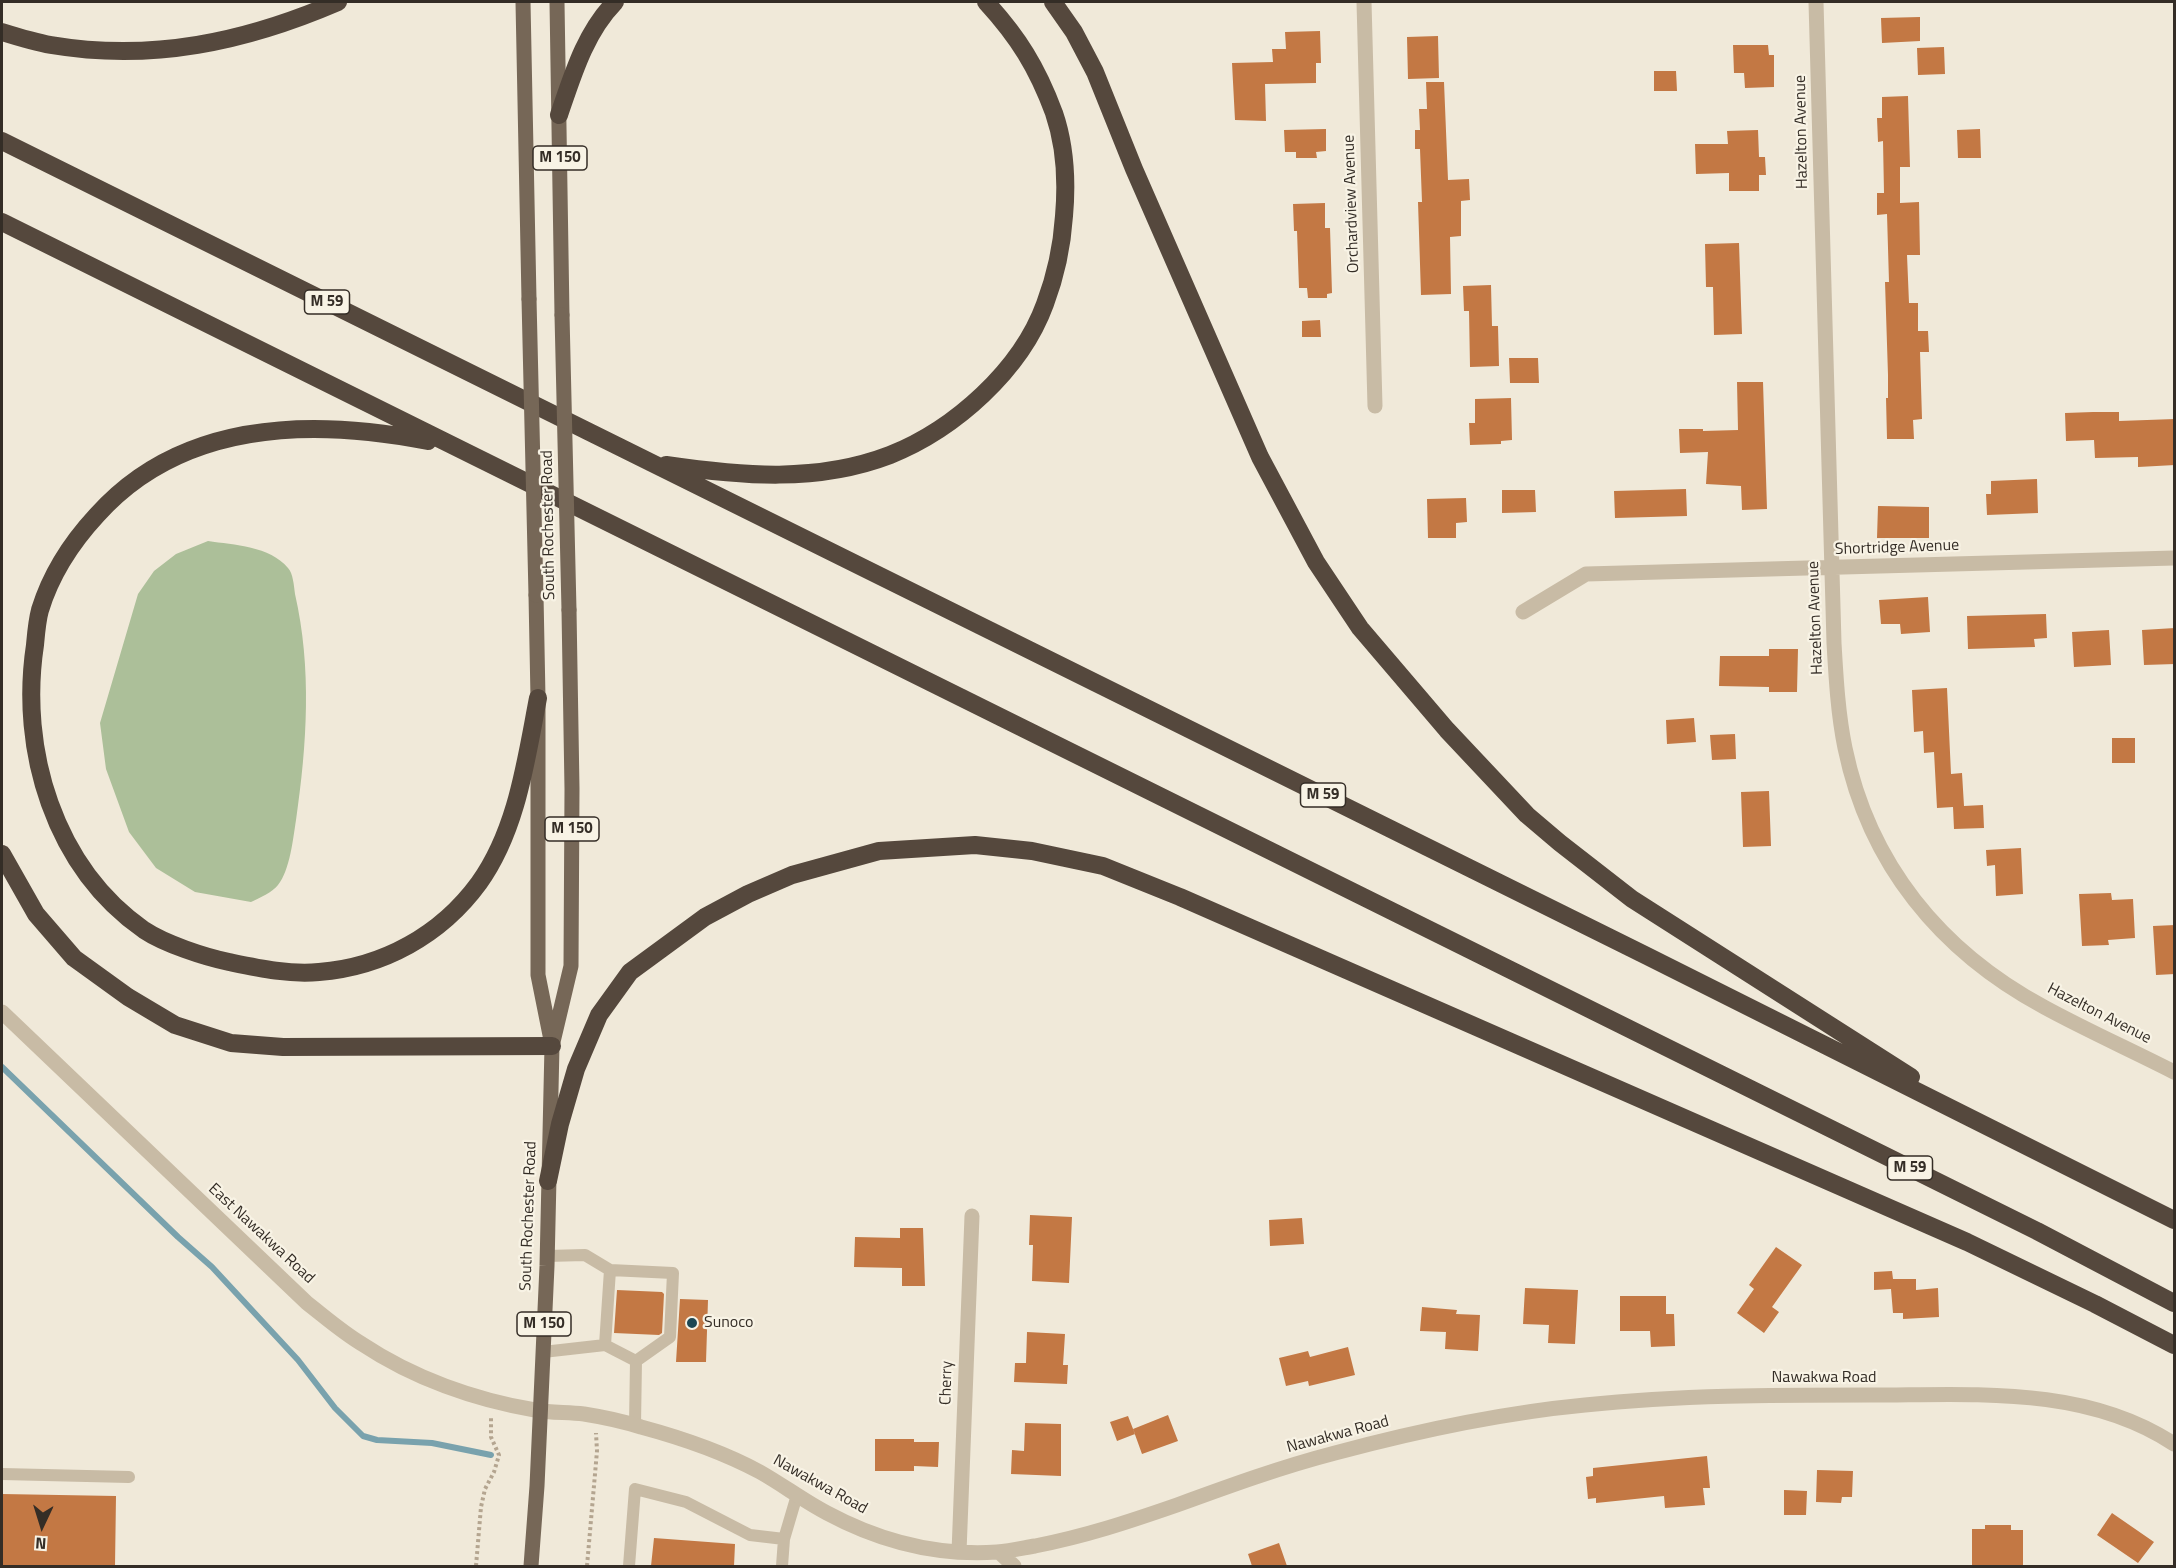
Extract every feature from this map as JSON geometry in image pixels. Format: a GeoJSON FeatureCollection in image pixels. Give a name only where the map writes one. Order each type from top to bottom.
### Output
{"type":"FeatureCollection","features":[{"type":"Feature","properties":{"kind":"highway"},"geometry":{"type":"LineString","coordinates":[[2,32],[50,45],[119,52],[195,46],[257,32],[338,2]]}},
{"type":"Feature","properties":{"kind":"highway"},"geometry":{"type":"LineString","coordinates":[[559,115],[579,57],[604,14],[615,2]]}},
{"type":"Feature","properties":{"kind":"highway"},"geometry":{"type":"LineString","coordinates":[[652,463],[725,473],[760,475],[799,474],[861,464],[922,440],[959,416],[988,391],[1022,349],[1045,305],[1062,248],[1066,198],[1064,158],[1054,115],[1035,68],[1011,29],[986,2]]}},
{"type":"Feature","properties":{"kind":"highway"},"geometry":{"type":"LineString","coordinates":[[1053,2],[1074,32],[1095,72],[1134,169],[1260,457],[1316,562],[1360,628],[1447,730],[1527,814],[1568,850],[1659,916],[1994,1129]]}},
{"type":"Feature","properties":{"kind":"highway","name":"M 59"},"geometry":{"type":"LineString","coordinates":[[2,141],[2175,1220]]}},
{"type":"Feature","properties":{"kind":"highway","name":"M 59"},"geometry":{"type":"LineString","coordinates":[[2,222],[2026,1226],[2175,1303]]}},
{"type":"Feature","properties":{"kind":"highway"},"geometry":{"type":"LineString","coordinates":[[453,446],[385,434],[329,429],[270,430],[242,434],[189,450],[148,470],[113,496],[81,532],[57,568],[40,611],[32,663],[30,717],[36,760],[53,813],[75,857],[106,897],[146,931],[203,956],[261,969],[318,973],[369,964],[410,946],[448,919],[480,881],[502,841],[520,789],[538,698]]}},
{"type":"Feature","properties":{"kind":"highway"},"geometry":{"type":"LineString","coordinates":[[548,1181],[560,1124],[576,1069],[599,1015],[630,972],[705,917],[748,894],[792,875],[879,851],[975,845],[1032,851],[1103,866],[1180,897],[1967,1242],[2175,1345]]}},
{"type":"Feature","properties":{"kind":"highway"},"geometry":{"type":"LineString","coordinates":[[2,854],[36,914],[74,958],[175,1026],[231,1043],[283,1047],[552,1046]]}},
{"type":"Feature","properties":{"kind":"main road","name":"South Rochester Road"},"geometry":{"type":"LineString","coordinates":[[524,2],[538,698],[538,975],[552,1046]]}},
{"type":"Feature","properties":{"kind":"main road","name":"South Rochester Road"},"geometry":{"type":"LineString","coordinates":[[531,1566],[541,1411],[552,1046],[571,966],[572,789],[557,2]]}},
{"type":"Feature","properties":{"kind":"street","name":"Orchardview Avenue"},"geometry":{"type":"LineString","coordinates":[[1364,2],[1375,406]]}},
{"type":"Feature","properties":{"kind":"street","name":"Hazelton Avenue"},"geometry":{"type":"LineString","coordinates":[[1816,2],[1834,644],[1845,746],[1862,808],[1874,838],[1891,867],[1931,920],[1976,963],[2044,1007],[2175,1072]]}},
{"type":"Feature","properties":{"kind":"street","name":"Shortridge Avenue"},"geometry":{"type":"LineString","coordinates":[[1523,612],[1586,574],[2175,558]]}},
{"type":"Feature","properties":{"kind":"street","name":"East Nawakwa Road"},"geometry":{"type":"LineString","coordinates":[[2,1012],[282,1280],[337,1327],[386,1359],[453,1389],[491,1401],[541,1411]]}},
{"type":"Feature","properties":{"kind":"street","name":"Cherry"},"geometry":{"type":"LineString","coordinates":[[959,1552],[972,1216]]}},
{"type":"Feature","properties":{"kind":"street","name":"Nawakwa Road"},"geometry":{"type":"LineString","coordinates":[[541,1411],[579,1414],[635,1425],[681,1438],[759,1472],[822,1511],[868,1532],[896,1542],[931,1550],[959,1552],[999,1552],[1080,1537],[1116,1527],[1280,1469],[1385,1440],[1518,1414],[1634,1400],[1931,1395],[2021,1398],[2074,1404],[2103,1411],[2138,1423],[2175,1444]]}},
{"type":"Feature","properties":{"kind":"street"},"geometry":{"type":"LineString","coordinates":[[999,1552],[1014,1566]]}},
{"type":"Feature","properties":{"kind":"lane"},"geometry":{"type":"LineString","coordinates":[[547,1256],[585,1255],[610,1270],[673,1273],[670,1337],[636,1361]]}},
{"type":"Feature","properties":{"kind":"lane"},"geometry":{"type":"LineString","coordinates":[[605,1346],[610,1270]]}},
{"type":"Feature","properties":{"kind":"lane"},"geometry":{"type":"LineString","coordinates":[[543,1352],[605,1346],[636,1361]]}},
{"type":"Feature","properties":{"kind":"lane"},"geometry":{"type":"LineString","coordinates":[[635,1425],[636,1361]]}},
{"type":"Feature","properties":{"kind":"lane"},"geometry":{"type":"LineString","coordinates":[[2,1474],[129,1477]]}},
{"type":"Feature","properties":{"kind":"lane"},"geometry":{"type":"LineString","coordinates":[[629,1566],[635,1489],[686,1502],[750,1535],[784,1539]]}},
{"type":"Feature","properties":{"kind":"lane"},"geometry":{"type":"LineString","coordinates":[[783,1566],[784,1539],[797,1495]]}},
{"type":"Feature","properties":{"kind":"path"},"geometry":{"type":"LineString","coordinates":[[476,1566],[481,1507],[485,1489],[494,1472],[499,1455],[491,1437],[490,1425]]}},
{"type":"Feature","properties":{"kind":"path"},"geometry":{"type":"LineString","coordinates":[[587,1566],[597,1451],[596,1431]]}},
{"type":"Feature","properties":{"kind":"green space"},"geometry":{"type":"Polygon","coordinates":[[[208,541],[262,551],[272,555],[288,568],[293,580],[304,650],[305,735],[294,836],[282,879],[276,888],[251,902],[195,892],[156,868],[129,832],[106,769],[100,723],[138,594],[154,571],[176,554],[208,541]]]}},
{"type":"Feature","properties":{"kind":"building"},"geometry":{"type":"Polygon","coordinates":[[[1920,17],[1920,41],[1882,43],[1881,18],[1920,17]]]}},
{"type":"Feature","properties":{"kind":"building"},"geometry":{"type":"Polygon","coordinates":[[[1320,31],[1321,63],[1316,63],[1316,83],[1265,84],[1266,121],[1235,120],[1232,63],[1273,62],[1272,49],[1286,49],[1285,32],[1320,31]]]}},
{"type":"Feature","properties":{"kind":"building"},"geometry":{"type":"Polygon","coordinates":[[[1438,36],[1439,78],[1408,79],[1407,37],[1438,36]]]}},
{"type":"Feature","properties":{"kind":"building"},"geometry":{"type":"Polygon","coordinates":[[[1733,45],[1768,45],[1769,55],[1774,55],[1774,87],[1745,88],[1744,73],[1734,73],[1733,45]]]}},
{"type":"Feature","properties":{"kind":"building"},"geometry":{"type":"Polygon","coordinates":[[[1944,47],[1945,74],[1918,75],[1917,48],[1944,47]]]}},
{"type":"Feature","properties":{"kind":"building"},"geometry":{"type":"Polygon","coordinates":[[[1654,71],[1676,71],[1677,91],[1654,91],[1654,71]]]}},
{"type":"Feature","properties":{"kind":"building"},"geometry":{"type":"Polygon","coordinates":[[[1426,82],[1444,82],[1448,180],[1469,179],[1470,200],[1461,201],[1461,236],[1450,237],[1451,294],[1421,295],[1418,202],[1422,202],[1420,149],[1415,149],[1415,130],[1420,130],[1419,109],[1427,109],[1426,82]]]}},
{"type":"Feature","properties":{"kind":"building"},"geometry":{"type":"Polygon","coordinates":[[[1908,96],[1910,167],[1900,167],[1900,203],[1919,202],[1920,255],[1907,255],[1909,303],[1918,303],[1918,331],[1928,331],[1929,352],[1920,352],[1922,419],[1913,420],[1914,439],[1887,439],[1888,375],[1885,282],[1889,282],[1887,214],[1877,215],[1877,193],[1884,193],[1883,141],[1878,142],[1877,118],[1882,118],[1882,97],[1908,96]]]}},
{"type":"Feature","properties":{"kind":"building"},"geometry":{"type":"Polygon","coordinates":[[[1326,129],[1326,151],[1316,152],[1317,158],[1296,158],[1296,152],[1285,152],[1284,130],[1326,129]]]}},
{"type":"Feature","properties":{"kind":"building"},"geometry":{"type":"Polygon","coordinates":[[[1980,129],[1981,158],[1958,158],[1957,130],[1980,129]]]}},
{"type":"Feature","properties":{"kind":"building"},"geometry":{"type":"Polygon","coordinates":[[[1758,130],[1759,157],[1765,157],[1766,175],[1759,175],[1759,191],[1729,191],[1729,173],[1696,174],[1695,144],[1728,144],[1727,131],[1758,130]]]}},
{"type":"Feature","properties":{"kind":"building"},"geometry":{"type":"Polygon","coordinates":[[[1325,203],[1325,228],[1330,228],[1332,293],[1327,294],[1327,298],[1308,298],[1307,288],[1299,288],[1297,231],[1294,231],[1293,204],[1325,203]]]}},
{"type":"Feature","properties":{"kind":"building"},"geometry":{"type":"Polygon","coordinates":[[[1739,243],[1742,334],[1714,335],[1713,287],[1706,287],[1705,244],[1739,243]]]}},
{"type":"Feature","properties":{"kind":"building"},"geometry":{"type":"Polygon","coordinates":[[[1491,285],[1492,326],[1498,326],[1499,366],[1470,367],[1469,311],[1464,311],[1463,286],[1491,285]]]}},
{"type":"Feature","properties":{"kind":"building"},"geometry":{"type":"Polygon","coordinates":[[[1320,320],[1321,337],[1302,337],[1302,321],[1320,320]]]}},
{"type":"Feature","properties":{"kind":"building"},"geometry":{"type":"Polygon","coordinates":[[[1509,358],[1538,358],[1539,383],[1510,383],[1509,358]]]}},
{"type":"Feature","properties":{"kind":"building"},"geometry":{"type":"Polygon","coordinates":[[[1737,382],[1763,382],[1767,509],[1742,510],[1741,486],[1706,484],[1708,452],[1680,453],[1679,429],[1738,430],[1737,382]]]}},
{"type":"Feature","properties":{"kind":"building"},"geometry":{"type":"Polygon","coordinates":[[[1511,398],[1512,440],[1501,441],[1501,444],[1470,445],[1469,423],[1475,423],[1475,399],[1511,398]]]}},
{"type":"Feature","properties":{"kind":"building"},"geometry":{"type":"Polygon","coordinates":[[[2119,412],[2119,421],[2175,419],[2175,465],[2138,467],[2138,457],[2095,458],[2094,440],[2066,441],[2065,413],[2119,412]]]}},
{"type":"Feature","properties":{"kind":"building"},"geometry":{"type":"Polygon","coordinates":[[[2037,479],[2038,513],[1987,515],[1986,494],[1991,494],[1991,481],[2037,479]]]}},
{"type":"Feature","properties":{"kind":"building"},"geometry":{"type":"Polygon","coordinates":[[[1686,489],[1687,516],[1615,518],[1614,491],[1686,489]]]}},
{"type":"Feature","properties":{"kind":"building"},"geometry":{"type":"Polygon","coordinates":[[[1502,490],[1535,490],[1536,512],[1502,513],[1502,490]]]}},
{"type":"Feature","properties":{"kind":"building"},"geometry":{"type":"Polygon","coordinates":[[[1466,498],[1467,522],[1456,523],[1456,538],[1428,538],[1427,499],[1466,498]]]}},
{"type":"Feature","properties":{"kind":"building"},"geometry":{"type":"Polygon","coordinates":[[[1878,506],[1929,507],[1929,538],[1877,538],[1878,506]]]}},
{"type":"Feature","properties":{"kind":"building"},"geometry":{"type":"Polygon","coordinates":[[[1928,597],[1930,632],[1901,634],[1900,624],[1881,624],[1879,600],[1928,597]]]}},
{"type":"Feature","properties":{"kind":"building"},"geometry":{"type":"Polygon","coordinates":[[[2046,614],[2047,638],[2034,639],[2035,647],[1968,649],[1967,616],[2046,614]]]}},
{"type":"Feature","properties":{"kind":"building"},"geometry":{"type":"Polygon","coordinates":[[[2175,628],[2175,664],[2144,665],[2142,630],[2175,628]]]}},
{"type":"Feature","properties":{"kind":"building"},"geometry":{"type":"Polygon","coordinates":[[[2109,630],[2111,665],[2074,667],[2072,632],[2109,630]]]}},
{"type":"Feature","properties":{"kind":"building"},"geometry":{"type":"Polygon","coordinates":[[[1769,649],[1798,649],[1797,692],[1769,692],[1769,687],[1719,686],[1720,656],[1769,656],[1769,649]]]}},
{"type":"Feature","properties":{"kind":"building"},"geometry":{"type":"Polygon","coordinates":[[[1947,688],[1951,774],[1962,773],[1964,806],[1983,805],[1984,828],[1954,829],[1953,807],[1937,808],[1934,752],[1924,753],[1923,731],[1914,732],[1912,690],[1947,688]]]}},
{"type":"Feature","properties":{"kind":"building"},"geometry":{"type":"Polygon","coordinates":[[[1694,718],[1696,742],[1667,744],[1666,720],[1694,718]]]}},
{"type":"Feature","properties":{"kind":"building"},"geometry":{"type":"Polygon","coordinates":[[[1735,734],[1736,759],[1712,760],[1710,735],[1735,734]]]}},
{"type":"Feature","properties":{"kind":"building"},"geometry":{"type":"Polygon","coordinates":[[[2112,738],[2135,738],[2135,763],[2112,763],[2112,738]]]}},
{"type":"Feature","properties":{"kind":"building"},"geometry":{"type":"Polygon","coordinates":[[[1769,791],[1771,846],[1743,847],[1741,792],[1769,791]]]}},
{"type":"Feature","properties":{"kind":"building"},"geometry":{"type":"Polygon","coordinates":[[[2021,848],[2023,894],[1996,896],[1995,865],[1987,866],[1986,850],[2021,848]]]}},
{"type":"Feature","properties":{"kind":"building"},"geometry":{"type":"Polygon","coordinates":[[[2111,893],[2112,900],[2133,899],[2135,938],[2108,940],[2109,945],[2082,946],[2079,894],[2111,893]]]}},
{"type":"Feature","properties":{"kind":"building"},"geometry":{"type":"Polygon","coordinates":[[[2175,925],[2175,974],[2156,975],[2153,926],[2175,925]]]}},
{"type":"Feature","properties":{"kind":"building"},"geometry":{"type":"Polygon","coordinates":[[[1030,1215],[1072,1217],[1069,1283],[1032,1281],[1033,1245],[1029,1245],[1030,1215]]]}},
{"type":"Feature","properties":{"kind":"building"},"geometry":{"type":"Polygon","coordinates":[[[1302,1218],[1304,1244],[1270,1246],[1269,1220],[1302,1218]]]}},
{"type":"Feature","properties":{"kind":"building"},"geometry":{"type":"Polygon","coordinates":[[[900,1228],[923,1228],[925,1286],[902,1286],[902,1268],[854,1267],[855,1237],[900,1238],[900,1228]]]}},
{"type":"Feature","properties":{"kind":"building"},"geometry":{"type":"Polygon","coordinates":[[[1776,1247],[1802,1265],[1772,1307],[1779,1312],[1764,1333],[1737,1313],[1754,1289],[1749,1285],[1776,1247]]]}},
{"type":"Feature","properties":{"kind":"building"},"geometry":{"type":"Polygon","coordinates":[[[1892,1271],[1893,1279],[1916,1279],[1916,1290],[1938,1288],[1939,1317],[1903,1319],[1903,1313],[1893,1313],[1891,1289],[1874,1290],[1874,1272],[1892,1271]]]}},
{"type":"Feature","properties":{"kind":"building"},"geometry":{"type":"Polygon","coordinates":[[[1525,1288],[1578,1290],[1575,1344],[1548,1343],[1549,1325],[1523,1324],[1525,1288]]]}},
{"type":"Feature","properties":{"kind":"building"},"geometry":{"type":"Polygon","coordinates":[[[617,1290],[662,1292],[664,1294],[662,1333],[659,1335],[614,1333],[617,1290]]]}},
{"type":"Feature","properties":{"kind":"building"},"geometry":{"type":"Polygon","coordinates":[[[1620,1296],[1666,1296],[1666,1314],[1674,1314],[1675,1346],[1651,1347],[1650,1331],[1620,1331],[1620,1296]]]}},
{"type":"Feature","properties":{"kind":"building"},"geometry":{"type":"Polygon","coordinates":[[[680,1299],[708,1300],[706,1362],[676,1362],[680,1299]]]}},
{"type":"Feature","properties":{"kind":"building"},"geometry":{"type":"Polygon","coordinates":[[[1422,1307],[1457,1310],[1456,1314],[1480,1315],[1478,1351],[1445,1349],[1446,1332],[1420,1331],[1422,1307]]]}},
{"type":"Feature","properties":{"kind":"building"},"geometry":{"type":"Polygon","coordinates":[[[1027,1332],[1065,1334],[1063,1365],[1068,1365],[1067,1384],[1014,1382],[1015,1363],[1026,1363],[1027,1332]]]}},
{"type":"Feature","properties":{"kind":"building"},"geometry":{"type":"Polygon","coordinates":[[[1348,1347],[1355,1375],[1309,1386],[1308,1381],[1286,1386],[1279,1358],[1308,1351],[1310,1357],[1348,1347]]]}},
{"type":"Feature","properties":{"kind":"building"},"geometry":{"type":"Polygon","coordinates":[[[1168,1415],[1178,1441],[1142,1454],[1133,1429],[1168,1415]]]}},
{"type":"Feature","properties":{"kind":"building"},"geometry":{"type":"Polygon","coordinates":[[[1128,1416],[1135,1434],[1117,1441],[1110,1422],[1128,1416]]]}},
{"type":"Feature","properties":{"kind":"building"},"geometry":{"type":"Polygon","coordinates":[[[1025,1423],[1061,1424],[1061,1476],[1011,1474],[1012,1450],[1024,1451],[1025,1423]]]}},
{"type":"Feature","properties":{"kind":"building"},"geometry":{"type":"Polygon","coordinates":[[[875,1439],[914,1439],[914,1442],[939,1442],[938,1467],[914,1466],[914,1471],[875,1471],[875,1439]]]}},
{"type":"Feature","properties":{"kind":"building"},"geometry":{"type":"Polygon","coordinates":[[[1707,1456],[1710,1488],[1703,1488],[1705,1505],[1665,1508],[1664,1496],[1596,1503],[1596,1498],[1588,1499],[1586,1477],[1593,1476],[1593,1468],[1707,1456]]]}},
{"type":"Feature","properties":{"kind":"building"},"geometry":{"type":"Polygon","coordinates":[[[1817,1470],[1853,1471],[1852,1497],[1842,1497],[1841,1503],[1816,1502],[1817,1470]]]}},
{"type":"Feature","properties":{"kind":"building"},"geometry":{"type":"Polygon","coordinates":[[[1784,1490],[1807,1491],[1806,1515],[1784,1515],[1784,1490]]]}},
{"type":"Feature","properties":{"kind":"building"},"geometry":{"type":"Polygon","coordinates":[[[2,1494],[116,1496],[115,1566],[2,1566],[2,1494]]]}},
{"type":"Feature","properties":{"kind":"building"},"geometry":{"type":"Polygon","coordinates":[[[2112,1513],[2154,1542],[2138,1563],[2097,1535],[2112,1513]]]}},
{"type":"Feature","properties":{"kind":"building"},"geometry":{"type":"Polygon","coordinates":[[[1985,1525],[2011,1525],[2011,1530],[2023,1530],[2023,1566],[1972,1566],[1972,1529],[1985,1529],[1985,1525]]]}},
{"type":"Feature","properties":{"kind":"building"},"geometry":{"type":"Polygon","coordinates":[[[654,1538],[735,1544],[734,1566],[651,1566],[654,1538]]]}},
{"type":"Feature","properties":{"kind":"building"},"geometry":{"type":"Polygon","coordinates":[[[1279,1543],[1287,1566],[1252,1566],[1248,1554],[1279,1543]]]}},
{"type":"Feature","properties":{"kind":"waterway"},"geometry":{"type":"LineString","coordinates":[[2,1067],[212,1267],[298,1360],[335,1408],[363,1436],[377,1440],[432,1443],[491,1455]]}},
{"type":"Feature","properties":{"kind":"place","name":"Sunoco"},"geometry":{"type":"Point","coordinates":[692,1323]}}]}
